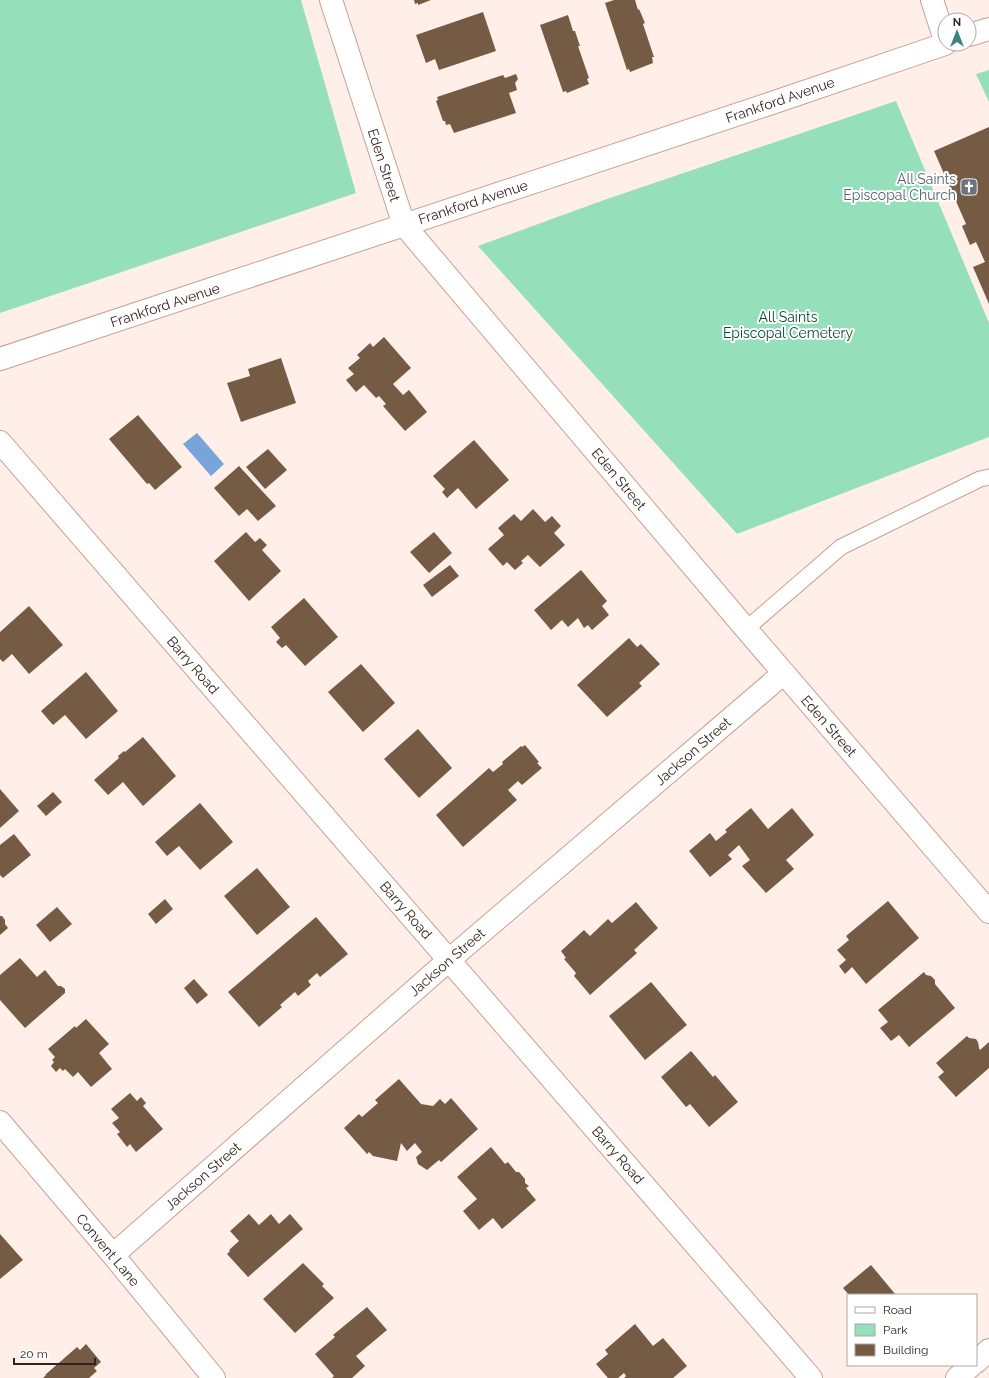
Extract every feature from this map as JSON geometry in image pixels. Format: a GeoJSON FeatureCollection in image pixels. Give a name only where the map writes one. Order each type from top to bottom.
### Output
{"type":"FeatureCollection","features":[{"type":"Feature","properties":{"kind":"street","name":"Eden Street"},"geometry":{"type":"LineString","coordinates":[[331,0],[404,225],[746,629],[989,912]]}},
{"type":"Feature","properties":{"kind":"street"},"geometry":{"type":"LineString","coordinates":[[932,0],[937,15]]}},
{"type":"Feature","properties":{"kind":"street"},"geometry":{"type":"LineString","coordinates":[[977,33],[989,29]]}},
{"type":"Feature","properties":{"kind":"street","name":"Frankford Avenue"},"geometry":{"type":"LineString","coordinates":[[0,359],[937,47]]}},
{"type":"Feature","properties":{"kind":"street","name":"Barry Road"},"geometry":{"type":"LineString","coordinates":[[0,442],[811,1378]]}},
{"type":"Feature","properties":{"kind":"street","name":"Jackson Street"},"geometry":{"type":"LineString","coordinates":[[113,1255],[449,960],[784,673]]}},
{"type":"Feature","properties":{"kind":"street","name":"Convent Lane"},"geometry":{"type":"LineString","coordinates":[[0,1122],[113,1255],[214,1378]]}},
{"type":"Feature","properties":{"kind":"street"},"geometry":{"type":"LineString","coordinates":[[977,1361],[989,1350]]}},
{"type":"Feature","properties":{"kind":"street"},"geometry":{"type":"LineString","coordinates":[[958,1378],[971,1366]]}},
{"type":"Feature","properties":{"kind":"lane"},"geometry":{"type":"LineString","coordinates":[[746,629],[841,547],[980,479],[989,477]]}},
{"type":"Feature","properties":{"kind":"green space"},"geometry":{"type":"Polygon","coordinates":[[[0,0],[301,0],[356,193],[0,313],[0,0]]]}},
{"type":"Feature","properties":{"kind":"green space"},"geometry":{"type":"Polygon","coordinates":[[[989,70],[989,102],[976,74],[989,70]]]}},
{"type":"Feature","properties":{"kind":"green space","name":"All Saints Episcopal Cemetery"},"geometry":{"type":"Polygon","coordinates":[[[896,101],[989,323],[989,437],[737,534],[478,246],[604,200],[896,101]]]}},
{"type":"Feature","properties":{"kind":"water"},"geometry":{"type":"Polygon","coordinates":[[[197,433],[224,464],[211,476],[183,444],[197,433]]]}},
{"type":"Feature","properties":{"kind":"building"},"geometry":{"type":"Polygon","coordinates":[[[414,0],[431,0],[418,5],[418,3],[415,4],[414,0]]]}},
{"type":"Feature","properties":{"kind":"building"},"geometry":{"type":"Polygon","coordinates":[[[614,0],[635,0],[638,10],[639,9],[645,23],[643,24],[654,57],[652,57],[653,63],[630,72],[629,69],[627,70],[605,3],[614,0]]]}},
{"type":"Feature","properties":{"kind":"building"},"geometry":{"type":"Polygon","coordinates":[[[483,12],[496,51],[439,70],[435,59],[426,63],[416,35],[483,12]]]}},
{"type":"Feature","properties":{"kind":"building"},"geometry":{"type":"Polygon","coordinates":[[[568,15],[580,46],[578,46],[589,78],[587,79],[589,84],[567,93],[566,91],[563,92],[540,25],[568,15]]]}},
{"type":"Feature","properties":{"kind":"building"},"geometry":{"type":"Polygon","coordinates":[[[516,74],[518,79],[515,83],[517,90],[509,93],[516,113],[454,133],[450,124],[446,125],[445,121],[443,121],[436,101],[438,100],[437,97],[503,75],[505,78],[516,74]]]}},
{"type":"Feature","properties":{"kind":"building","name":"All Saints Episcopal Church"},"geometry":{"type":"Polygon","coordinates":[[[989,127],[989,304],[973,267],[985,262],[976,242],[970,245],[962,226],[966,224],[934,151],[989,127]]]}},
{"type":"Feature","properties":{"kind":"building"},"geometry":{"type":"Polygon","coordinates":[[[384,337],[411,368],[393,384],[403,395],[409,390],[427,412],[405,431],[383,406],[386,404],[379,396],[376,398],[364,385],[356,392],[346,380],[354,374],[348,368],[360,358],[357,355],[370,343],[373,347],[384,337]]]}},
{"type":"Feature","properties":{"kind":"building"},"geometry":{"type":"Polygon","coordinates":[[[281,358],[296,403],[241,422],[227,383],[250,376],[248,369],[281,358]]]}},
{"type":"Feature","properties":{"kind":"building"},"geometry":{"type":"Polygon","coordinates":[[[138,415],[182,467],[155,490],[149,483],[147,484],[109,439],[138,415]]]}},
{"type":"Feature","properties":{"kind":"building"},"geometry":{"type":"Polygon","coordinates":[[[474,440],[509,480],[476,509],[458,488],[447,498],[442,492],[445,489],[433,476],[474,440]]]}},
{"type":"Feature","properties":{"kind":"building"},"geometry":{"type":"Polygon","coordinates":[[[268,449],[287,470],[265,489],[246,467],[268,449]]]}},
{"type":"Feature","properties":{"kind":"building"},"geometry":{"type":"Polygon","coordinates":[[[239,466],[276,506],[258,521],[247,509],[239,516],[214,488],[239,466]]]}},
{"type":"Feature","properties":{"kind":"building"},"geometry":{"type":"Polygon","coordinates":[[[533,509],[545,522],[552,516],[561,526],[554,533],[565,545],[540,567],[528,555],[521,561],[523,563],[515,570],[507,562],[503,566],[488,549],[504,535],[498,528],[514,514],[521,521],[533,509]]]}},
{"type":"Feature","properties":{"kind":"building"},"geometry":{"type":"Polygon","coordinates":[[[246,532],[255,542],[260,538],[267,545],[262,550],[281,571],[249,601],[214,561],[246,532]]]}},
{"type":"Feature","properties":{"kind":"building"},"geometry":{"type":"Polygon","coordinates":[[[434,532],[452,553],[429,573],[410,552],[434,532]]]}},
{"type":"Feature","properties":{"kind":"building"},"geometry":{"type":"Polygon","coordinates":[[[450,565],[459,576],[432,597],[423,585],[450,565]]]}},
{"type":"Feature","properties":{"kind":"building"},"geometry":{"type":"Polygon","coordinates":[[[581,570],[607,601],[602,606],[609,615],[592,630],[588,625],[584,628],[578,618],[568,627],[562,620],[551,630],[534,610],[581,570]]]}},
{"type":"Feature","properties":{"kind":"building"},"geometry":{"type":"Polygon","coordinates":[[[304,598],[338,637],[305,666],[286,645],[282,648],[276,642],[280,638],[271,627],[304,598]]]}},
{"type":"Feature","properties":{"kind":"building"},"geometry":{"type":"Polygon","coordinates":[[[29,606],[63,645],[29,674],[12,654],[3,662],[0,659],[0,632],[29,606]]]}},
{"type":"Feature","properties":{"kind":"building"},"geometry":{"type":"Polygon","coordinates":[[[629,638],[637,647],[641,644],[660,664],[639,683],[642,686],[607,717],[577,685],[629,638]]]}},
{"type":"Feature","properties":{"kind":"building"},"geometry":{"type":"Polygon","coordinates":[[[361,664],[395,703],[363,732],[328,692],[361,664]]]}},
{"type":"Feature","properties":{"kind":"building"},"geometry":{"type":"Polygon","coordinates":[[[86,672],[118,711],[86,739],[65,715],[53,725],[41,711],[86,672]]]}},
{"type":"Feature","properties":{"kind":"building"},"geometry":{"type":"Polygon","coordinates":[[[418,729],[452,768],[419,798],[384,759],[418,729]]]}},
{"type":"Feature","properties":{"kind":"building"},"geometry":{"type":"Polygon","coordinates":[[[143,737],[176,776],[143,806],[123,782],[108,795],[94,780],[119,758],[118,756],[143,737]]]}},
{"type":"Feature","properties":{"kind":"building"},"geometry":{"type":"Polygon","coordinates":[[[525,745],[542,768],[522,785],[518,781],[508,790],[517,800],[463,847],[436,815],[489,768],[493,772],[503,764],[502,762],[521,746],[522,747],[525,745]]]}},
{"type":"Feature","properties":{"kind":"building"},"geometry":{"type":"Polygon","coordinates":[[[0,789],[19,811],[0,828],[0,789]]]}},
{"type":"Feature","properties":{"kind":"building"},"geometry":{"type":"Polygon","coordinates":[[[53,792],[62,802],[46,816],[37,806],[53,792]]]}},
{"type":"Feature","properties":{"kind":"building"},"geometry":{"type":"Polygon","coordinates":[[[200,803],[233,842],[200,870],[179,846],[167,856],[155,842],[200,803]]]}},
{"type":"Feature","properties":{"kind":"building"},"geometry":{"type":"Polygon","coordinates":[[[751,808],[768,829],[792,808],[814,835],[786,860],[794,869],[766,893],[742,866],[750,860],[739,845],[728,855],[732,859],[710,877],[689,851],[710,833],[716,841],[727,832],[725,830],[751,808]]]}},
{"type":"Feature","properties":{"kind":"building"},"geometry":{"type":"Polygon","coordinates":[[[14,834],[31,855],[3,878],[0,875],[0,845],[14,834]]]}},
{"type":"Feature","properties":{"kind":"building"},"geometry":{"type":"Polygon","coordinates":[[[257,868],[290,907],[257,935],[224,896],[257,868]]]}},
{"type":"Feature","properties":{"kind":"building"},"geometry":{"type":"Polygon","coordinates":[[[165,899],[173,909],[156,924],[148,914],[165,899]]]}},
{"type":"Feature","properties":{"kind":"building"},"geometry":{"type":"Polygon","coordinates":[[[888,901],[919,938],[866,984],[852,967],[845,974],[839,966],[846,960],[837,950],[849,940],[846,936],[888,901]]]}},
{"type":"Feature","properties":{"kind":"building"},"geometry":{"type":"Polygon","coordinates":[[[636,902],[658,928],[634,950],[637,953],[590,995],[574,976],[576,973],[564,959],[566,958],[561,951],[584,930],[590,936],[608,919],[612,923],[636,902]]]}},
{"type":"Feature","properties":{"kind":"building"},"geometry":{"type":"Polygon","coordinates":[[[57,907],[72,924],[50,942],[36,925],[57,907]]]}},
{"type":"Feature","properties":{"kind":"building"},"geometry":{"type":"Polygon","coordinates":[[[0,916],[2,916],[5,920],[5,924],[8,928],[0,935],[0,916]]]}},
{"type":"Feature","properties":{"kind":"building"},"geometry":{"type":"Polygon","coordinates":[[[316,917],[348,954],[320,977],[317,973],[308,981],[311,985],[298,996],[295,992],[280,1005],[282,1007],[259,1027],[228,992],[316,917]]]}},
{"type":"Feature","properties":{"kind":"building"},"geometry":{"type":"Polygon","coordinates":[[[20,958],[37,977],[45,970],[58,986],[65,989],[65,993],[25,1028],[0,1000],[0,975],[20,958]]]}},
{"type":"Feature","properties":{"kind":"building"},"geometry":{"type":"Polygon","coordinates":[[[924,972],[926,975],[931,976],[935,980],[935,984],[955,1008],[909,1047],[899,1035],[891,1041],[880,1028],[888,1022],[878,1010],[924,972]]]}},
{"type":"Feature","properties":{"kind":"building"},"geometry":{"type":"Polygon","coordinates":[[[194,979],[208,995],[197,1004],[184,988],[194,979]]]}},
{"type":"Feature","properties":{"kind":"building"},"geometry":{"type":"Polygon","coordinates":[[[651,982],[687,1025],[645,1060],[609,1016],[651,982]]]}},
{"type":"Feature","properties":{"kind":"building"},"geometry":{"type":"Polygon","coordinates":[[[86,1019],[109,1044],[99,1053],[112,1069],[91,1087],[78,1072],[73,1077],[65,1069],[63,1071],[60,1068],[56,1072],[51,1066],[54,1062],[52,1060],[55,1057],[48,1049],[75,1026],[76,1028],[86,1019]]]}},
{"type":"Feature","properties":{"kind":"building"},"geometry":{"type":"Polygon","coordinates":[[[967,1036],[969,1038],[976,1039],[980,1050],[989,1042],[989,1068],[956,1097],[938,1077],[944,1072],[936,1063],[967,1036]]]}},
{"type":"Feature","properties":{"kind":"building"},"geometry":{"type":"Polygon","coordinates":[[[691,1051],[713,1077],[715,1075],[738,1102],[709,1127],[690,1104],[686,1107],[661,1077],[691,1051]]]}},
{"type":"Feature","properties":{"kind":"building"},"geometry":{"type":"Polygon","coordinates":[[[399,1079],[421,1104],[433,1106],[440,1099],[445,1104],[451,1098],[478,1129],[441,1162],[439,1160],[427,1170],[418,1164],[416,1157],[422,1152],[415,1143],[407,1151],[401,1143],[397,1161],[373,1156],[369,1152],[367,1154],[344,1128],[359,1114],[362,1117],[378,1103],[375,1100],[399,1079]]]}},
{"type":"Feature","properties":{"kind":"building"},"geometry":{"type":"Polygon","coordinates":[[[130,1093],[137,1101],[141,1097],[146,1103],[143,1106],[163,1129],[136,1152],[130,1144],[127,1147],[117,1134],[120,1132],[112,1123],[119,1118],[111,1109],[130,1093]]]}},
{"type":"Feature","properties":{"kind":"building"},"geometry":{"type":"Polygon","coordinates":[[[491,1147],[505,1164],[508,1162],[516,1172],[519,1172],[525,1179],[525,1183],[529,1186],[526,1188],[536,1200],[502,1229],[493,1218],[479,1230],[463,1211],[477,1199],[457,1177],[491,1147]]]}},
{"type":"Feature","properties":{"kind":"building"},"geometry":{"type":"Polygon","coordinates":[[[249,1214],[259,1225],[271,1214],[279,1224],[290,1214],[303,1229],[248,1277],[227,1254],[230,1251],[229,1250],[239,1241],[230,1231],[249,1214]]]}},
{"type":"Feature","properties":{"kind":"building"},"geometry":{"type":"Polygon","coordinates":[[[0,1234],[23,1260],[0,1279],[0,1234]]]}},
{"type":"Feature","properties":{"kind":"building"},"geometry":{"type":"Polygon","coordinates":[[[303,1263],[324,1284],[322,1286],[334,1298],[295,1333],[263,1299],[303,1263]]]}},
{"type":"Feature","properties":{"kind":"building"},"geometry":{"type":"Polygon","coordinates":[[[871,1265],[895,1294],[848,1294],[843,1288],[871,1265]]]}},
{"type":"Feature","properties":{"kind":"building"},"geometry":{"type":"Polygon","coordinates":[[[367,1307],[387,1330],[356,1356],[365,1366],[352,1378],[332,1378],[334,1376],[315,1354],[335,1337],[333,1335],[367,1307]]]}},
{"type":"Feature","properties":{"kind":"building"},"geometry":{"type":"Polygon","coordinates":[[[635,1324],[653,1346],[663,1338],[687,1366],[673,1378],[624,1378],[626,1376],[624,1373],[618,1378],[608,1378],[596,1364],[608,1354],[605,1350],[635,1324]]]}},
{"type":"Feature","properties":{"kind":"building"},"geometry":{"type":"Polygon","coordinates":[[[86,1344],[101,1362],[94,1368],[97,1371],[89,1378],[43,1378],[77,1347],[80,1350],[86,1344]]]}},
{"type":"Feature","properties":{"kind":"place","name":"All Saints Episcopal Church"},"geometry":{"type":"Point","coordinates":[969,187]}}]}
